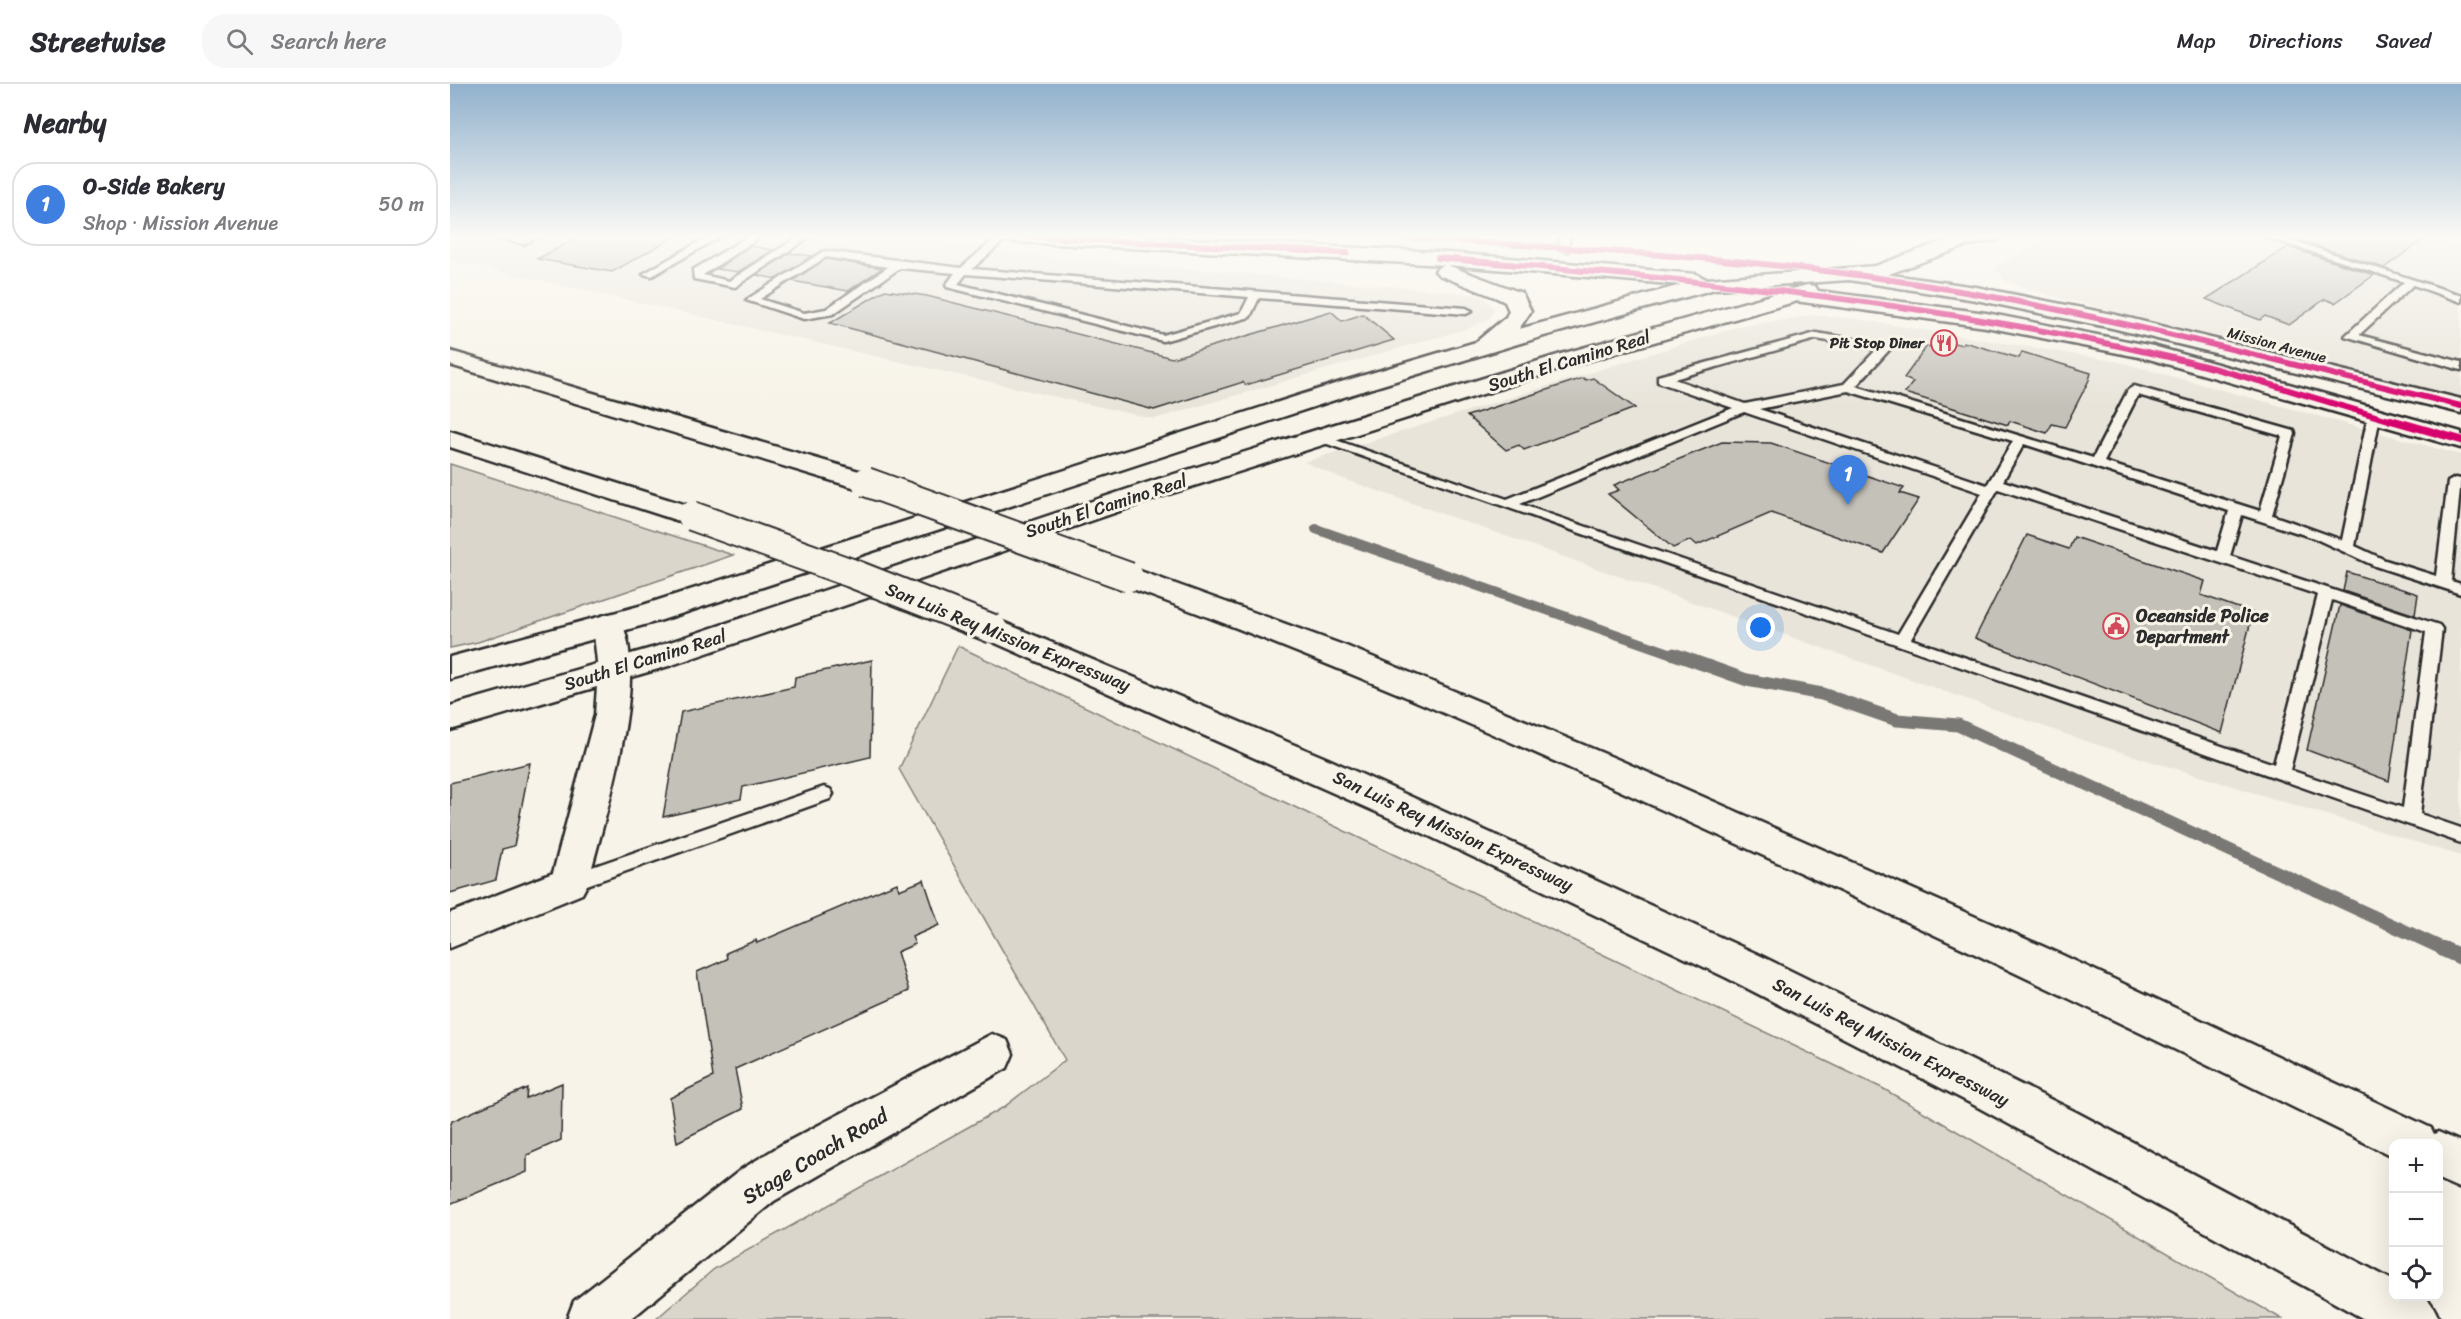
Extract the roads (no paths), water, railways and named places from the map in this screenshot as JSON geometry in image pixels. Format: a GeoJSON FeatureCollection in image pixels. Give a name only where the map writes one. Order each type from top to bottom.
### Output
{"type":"FeatureCollection","features":[{"type":"Feature","properties":{"kind":"main road"},"geometry":{"type":"LineString","coordinates":[[1479,348],[1515,321],[1521,312],[1514,298],[1502,293]]}},
{"type":"Feature","properties":{"kind":"main road","name":"South El Camino Real"},"geometry":{"type":"LineString","coordinates":[[450,668],[608,626],[1339,390],[1479,348],[1679,293]]}},
{"type":"Feature","properties":{"kind":"main road"},"geometry":{"type":"LineString","coordinates":[[1780,293],[1986,320],[2153,353],[2461,440]]}},
{"type":"Feature","properties":{"kind":"main road","name":"South El Camino Real"},"geometry":{"type":"LineString","coordinates":[[450,718],[661,657],[1165,486],[1569,360],[1803,293]]}},
{"type":"Feature","properties":{"kind":"main road","name":"Mission Avenue"},"geometry":{"type":"LineString","coordinates":[[1964,293],[2145,329],[2461,406]]}},
{"type":"Feature","properties":{"kind":"main road"},"geometry":{"type":"LineString","coordinates":[[450,358],[866,482],[1129,577],[1369,669],[1559,748],[1859,880],[2407,1139]]}},
{"type":"Feature","properties":{"kind":"main road","name":"San Luis Rey Mission Expressway"},"geometry":{"type":"LineString","coordinates":[[450,439],[692,516],[851,573],[993,629],[1214,722],[1432,819],[1827,1008],[2206,1205],[2414,1319]]}},
{"type":"Feature","properties":{"kind":"main road"},"geometry":{"type":"LineString","coordinates":[[450,931],[569,883],[612,715],[614,671],[608,626]]}},
{"type":"Feature","properties":{"kind":"main road","name":"Stage Coach Road"},"geometry":{"type":"LineString","coordinates":[[592,1319],[758,1185],[992,1054]]}},
{"type":"Feature","properties":{"kind":"main road"},"geometry":{"type":"LineString","coordinates":[[2443,1157],[2461,1166]]}},
{"type":"Feature","properties":{"kind":"lane"},"geometry":{"type":"LineString","coordinates":[[764,293],[752,300],[804,316],[829,312],[857,293]]}},
{"type":"Feature","properties":{"kind":"lane"},"geometry":{"type":"LineString","coordinates":[[982,293],[1163,338],[1246,315],[1255,295]]}},
{"type":"Feature","properties":{"kind":"lane"},"geometry":{"type":"LineString","coordinates":[[1226,293],[1466,311]]}},
{"type":"Feature","properties":{"kind":"lane"},"geometry":{"type":"LineString","coordinates":[[2398,293],[2351,336],[2461,366]]}},
{"type":"Feature","properties":{"kind":"lane"},"geometry":{"type":"LineString","coordinates":[[2443,293],[2461,299]]}},
{"type":"Feature","properties":{"kind":"lane"},"geometry":{"type":"LineString","coordinates":[[1848,387],[1886,347],[1816,336],[1662,379],[1744,408],[2222,558],[2434,629],[2411,817]]}},
{"type":"Feature","properties":{"kind":"lane"},"geometry":{"type":"LineString","coordinates":[[1510,503],[1744,408],[1848,387],[2021,439],[2265,517],[2348,548],[2380,563],[2461,588]]}},
{"type":"Feature","properties":{"kind":"lane"},"geometry":{"type":"LineString","coordinates":[[2097,463],[2134,390],[2289,434],[2265,517]]}},
{"type":"Feature","properties":{"kind":"lane"},"geometry":{"type":"LineString","coordinates":[[2348,548],[2374,416]]}},
{"type":"Feature","properties":{"kind":"lane"},"geometry":{"type":"LineString","coordinates":[[1319,439],[1510,503],[2461,836]]}},
{"type":"Feature","properties":{"kind":"lane"},"geometry":{"type":"LineString","coordinates":[[1902,640],[2021,439]]}},
{"type":"Feature","properties":{"kind":"lane"},"geometry":{"type":"LineString","coordinates":[[2442,582],[2455,482],[2461,483]]}},
{"type":"Feature","properties":{"kind":"lane"},"geometry":{"type":"LineString","coordinates":[[2222,558],[2237,508]]}},
{"type":"Feature","properties":{"kind":"lane"},"geometry":{"type":"LineString","coordinates":[[2281,772],[2326,592]]}},
{"type":"Feature","properties":{"kind":"lane"},"geometry":{"type":"LineString","coordinates":[[569,883],[824,794]]}},
{"type":"Feature","properties":{"kind":"waterway"},"geometry":{"type":"LineString","coordinates":[[1316,529],[1678,656]]}},
{"type":"Feature","properties":{"kind":"waterway"},"geometry":{"type":"LineString","coordinates":[[1674,654],[1747,680],[1822,694],[1897,720],[1958,725],[2446,950]]}},
{"type":"Feature","properties":{"kind":"waterway"},"geometry":{"type":"LineString","coordinates":[[2443,949],[2461,957]]}},
{"type":"Feature","properties":{"kind":"place","name":"Pit Stop Diner"},"geometry":{"type":"Point","coordinates":[1944,343]}},
{"type":"Feature","properties":{"kind":"place","name":"O-Side Bakery"},"geometry":{"type":"Point","coordinates":[1848,505]}},
{"type":"Feature","properties":{"kind":"place","name":"Oceanside Police Department"},"geometry":{"type":"Point","coordinates":[2116,626]}}]}
